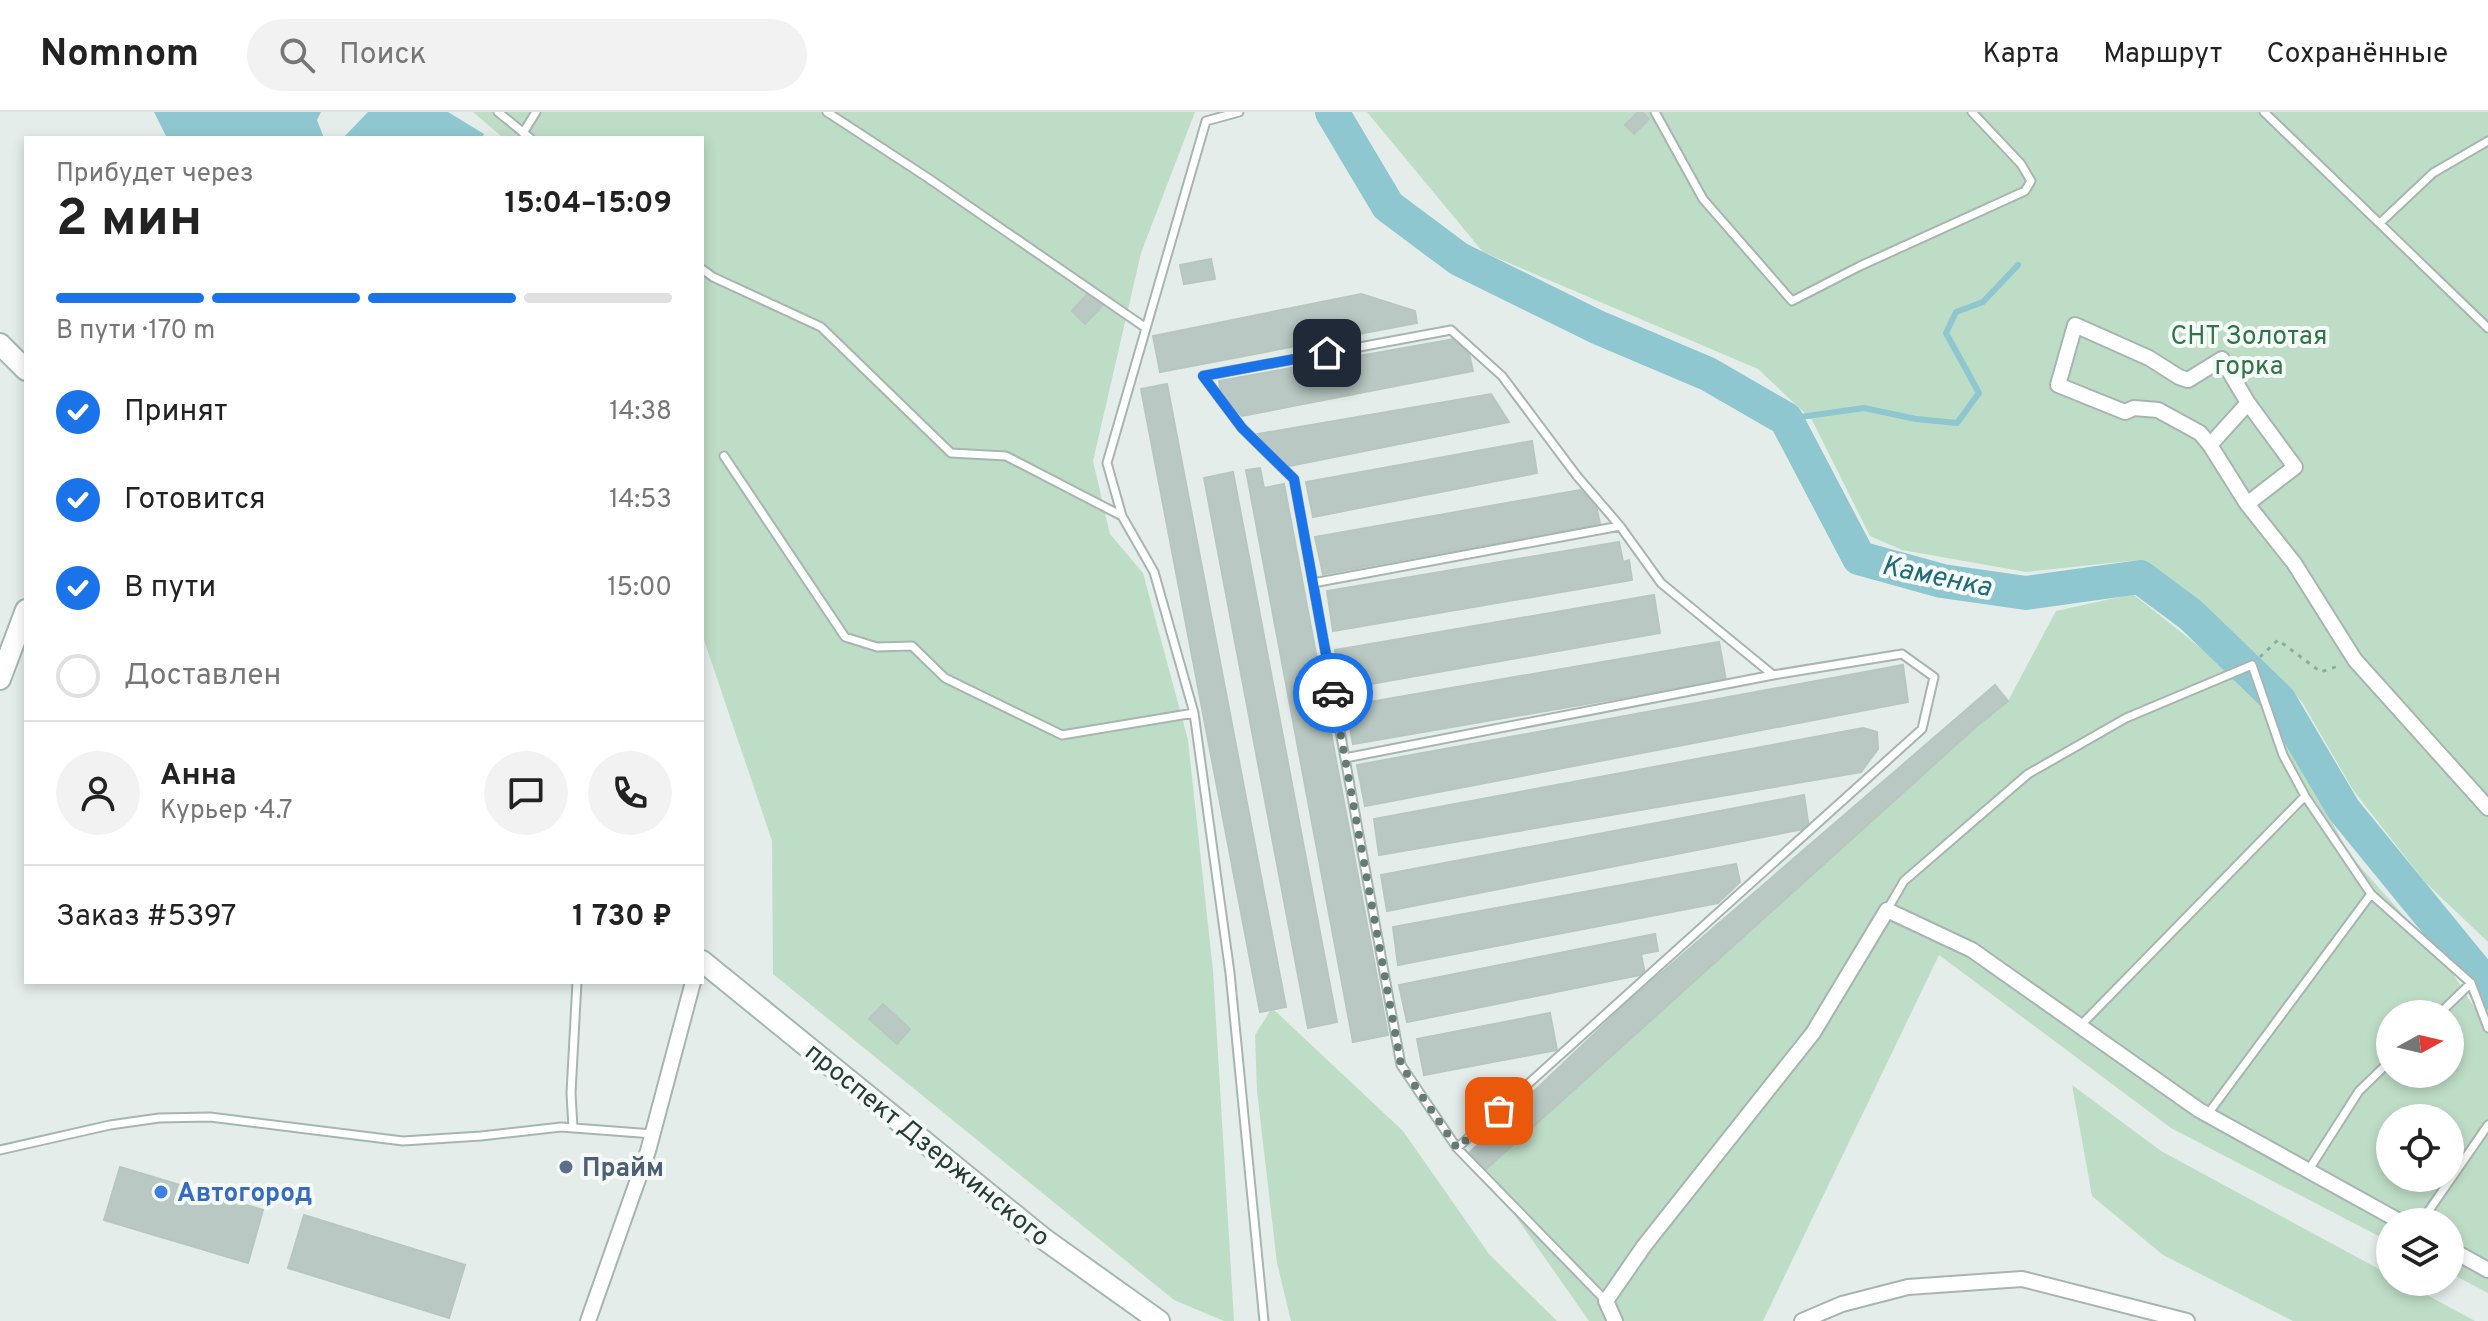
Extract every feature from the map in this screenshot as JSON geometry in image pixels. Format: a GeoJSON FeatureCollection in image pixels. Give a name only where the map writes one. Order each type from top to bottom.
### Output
{"type":"FeatureCollection","features":[{"type":"Feature","properties":{"kind":"street"},"geometry":{"type":"LineString","coordinates":[[2247,504],[2295,467],[2248,403],[2222,359],[2188,380],[2149,358],[2075,325],[2058,385],[2125,412],[2134,408],[2158,410],[2200,433],[2247,504],[2294,563],[2355,660],[2488,808]]}},
{"type":"Feature","properties":{"kind":"street"},"geometry":{"type":"LineString","coordinates":[[0,344],[24,368]]}},
{"type":"Feature","properties":{"kind":"street"},"geometry":{"type":"LineString","coordinates":[[2210,445],[2248,403]]}},
{"type":"Feature","properties":{"kind":"street"},"geometry":{"type":"LineString","coordinates":[[0,679],[24,615]]}},
{"type":"Feature","properties":{"kind":"street"},"geometry":{"type":"LineString","coordinates":[[1615,1321],[1606,1301],[1644,1246],[1813,1033],[1887,910],[1972,950],[2207,1115],[2376,1208]]}},
{"type":"Feature","properties":{"kind":"street","name":"проспект Дзержинского"},"geometry":{"type":"LineString","coordinates":[[704,963],[1044,1239],[1159,1321]]}},
{"type":"Feature","properties":{"kind":"street"},"geometry":{"type":"LineString","coordinates":[[588,1321],[653,1134],[692,984]]}},
{"type":"Feature","properties":{"kind":"street"},"geometry":{"type":"LineString","coordinates":[[2464,1257],[2488,1270]]}},
{"type":"Feature","properties":{"kind":"street"},"geometry":{"type":"LineString","coordinates":[[1802,1321],[1842,1304],[1908,1287],[2022,1279],[2187,1321]]}},
{"type":"Feature","properties":{"kind":"lane"},"geometry":{"type":"LineString","coordinates":[[498,112],[527,135],[536,112]]}},
{"type":"Feature","properties":{"kind":"lane"},"geometry":{"type":"LineString","coordinates":[[827,112],[1146,328]]}},
{"type":"Feature","properties":{"kind":"lane"},"geometry":{"type":"LineString","coordinates":[[1239,112],[1206,121],[1107,463],[1122,516],[1154,572],[1194,713],[1230,973],[1264,1321]]}},
{"type":"Feature","properties":{"kind":"lane"},"geometry":{"type":"LineString","coordinates":[[1655,112],[1703,199],[1792,301],[1860,266],[2025,191],[2031,181],[2021,164],[1972,112]]}},
{"type":"Feature","properties":{"kind":"lane"},"geometry":{"type":"LineString","coordinates":[[2264,112],[2488,328]]}},
{"type":"Feature","properties":{"kind":"lane"},"geometry":{"type":"LineString","coordinates":[[2380,223],[2433,173],[2488,141]]}},
{"type":"Feature","properties":{"kind":"lane"},"geometry":{"type":"LineString","coordinates":[[704,270],[821,327],[951,453],[1006,456],[1122,516]]}},
{"type":"Feature","properties":{"kind":"lane"},"geometry":{"type":"LineString","coordinates":[[1606,1301],[1457,1148],[1401,1065],[1294,479],[1242,428],[1203,376],[1451,330],[1502,376],[1661,583],[1773,675]]}},
{"type":"Feature","properties":{"kind":"lane"},"geometry":{"type":"LineString","coordinates":[[724,456],[845,637],[877,647],[912,646],[945,678],[1062,735],[1194,713]]}},
{"type":"Feature","properties":{"kind":"lane"},"geometry":{"type":"LineString","coordinates":[[1313,583],[1620,526]]}},
{"type":"Feature","properties":{"kind":"lane"},"geometry":{"type":"LineString","coordinates":[[1345,758],[1773,675],[1902,654],[1934,677],[1922,729],[1457,1148]]}},
{"type":"Feature","properties":{"kind":"lane"},"geometry":{"type":"LineString","coordinates":[[1887,910],[1904,881],[2028,774],[2126,718],[2252,665],[2283,755],[2305,796],[2371,894],[2471,983],[2488,1028]]}},
{"type":"Feature","properties":{"kind":"lane"},"geometry":{"type":"LineString","coordinates":[[2080,1026],[2305,796]]}},
{"type":"Feature","properties":{"kind":"lane"},"geometry":{"type":"LineString","coordinates":[[2207,1115],[2371,894]]}},
{"type":"Feature","properties":{"kind":"lane"},"geometry":{"type":"LineString","coordinates":[[2453,1000],[2471,983]]}},
{"type":"Feature","properties":{"kind":"lane"},"geometry":{"type":"LineString","coordinates":[[573,1128],[571,1093],[577,984]]}},
{"type":"Feature","properties":{"kind":"lane"},"geometry":{"type":"LineString","coordinates":[[2308,1171],[2359,1091],[2376,1075]]}},
{"type":"Feature","properties":{"kind":"lane"},"geometry":{"type":"LineString","coordinates":[[0,1150],[110,1125],[159,1118],[210,1117],[403,1141],[561,1127],[653,1134]]}},
{"type":"Feature","properties":{"kind":"lane"},"geometry":{"type":"LineString","coordinates":[[2431,1208],[2488,1125]]}},
{"type":"Feature","properties":{"kind":"path"},"geometry":{"type":"LineString","coordinates":[[2252,665],[2278,640],[2321,672],[2355,660]]}},
{"type":"Feature","properties":{"kind":"green space"},"geometry":{"type":"Polygon","coordinates":[[[473,112],[1195,112],[1141,253],[1093,461],[1110,534],[1143,573],[1188,740],[1213,971],[1234,1321],[1224,1321],[1174,1300],[773,974],[772,841],[704,640],[704,136],[501,136],[473,112]]]}},
{"type":"Feature","properties":{"kind":"green space","name":"СНТ Золотая горка"},"geometry":{"type":"Polygon","coordinates":[[[1367,112],[2488,112],[2488,942],[2425,882],[2353,790],[2302,702],[2230,630],[2139,560],[2026,572],[1902,550],[1870,536],[1812,420],[1758,369],[1483,252],[1367,112]]]}},
{"type":"Feature","properties":{"kind":"green space"},"geometry":{"type":"Polygon","coordinates":[[[2133,594],[2236,676],[2283,729],[2349,854],[2448,966],[2488,1029],[2488,1293],[2464,1280],[2464,1208],[2376,1208],[2376,1235],[2171,1128],[1939,955],[1763,1321],[1589,1321],[1484,1171],[2008,701],[2056,611],[2133,594]]]}},
{"type":"Feature","properties":{"kind":"green space"},"geometry":{"type":"Polygon","coordinates":[[[1272,1008],[1403,1131],[1489,1254],[1557,1321],[1291,1321],[1277,1263],[1257,1091],[1255,1035],[1272,1008]]]}},
{"type":"Feature","properties":{"kind":"green space"},"geometry":{"type":"Polygon","coordinates":[[[2072,1085],[2161,1151],[2376,1267],[2376,1296],[2429,1296],[2475,1321],[2293,1321],[2163,1255],[2092,1196],[2072,1085]]]}},
{"type":"Feature","properties":{"kind":"water"},"geometry":{"type":"Polygon","coordinates":[[[154,112],[321,112],[317,120],[323,136],[166,136],[154,112]]]}},
{"type":"Feature","properties":{"kind":"water"},"geometry":{"type":"Polygon","coordinates":[[[368,112],[448,112],[484,134],[483,136],[345,136],[368,112]]]}},
{"type":"Feature","properties":{"kind":"building"},"geometry":{"type":"Polygon","coordinates":[[[1638,112],[1649,119],[1634,134],[1625,125],[1638,112]]]}},
{"type":"Feature","properties":{"kind":"building"},"geometry":{"type":"Polygon","coordinates":[[[1211,259],[1215,279],[1184,284],[1180,265],[1211,259]]]}},
{"type":"Feature","properties":{"kind":"building"},"geometry":{"type":"Polygon","coordinates":[[[1090,291],[1104,304],[1085,324],[1072,311],[1090,291]]]}},
{"type":"Feature","properties":{"kind":"building"},"geometry":{"type":"Polygon","coordinates":[[[1361,294],[1415,311],[1417,323],[1160,372],[1153,336],[1361,294]]]}},
{"type":"Feature","properties":{"kind":"building"},"geometry":{"type":"Polygon","coordinates":[[[1454,339],[1469,353],[1473,371],[1242,416],[1221,395],[1219,381],[1454,339]]]}},
{"type":"Feature","properties":{"kind":"building"},"geometry":{"type":"Polygon","coordinates":[[[1167,384],[1286,1007],[1260,1012],[1141,389],[1167,384]]]}},
{"type":"Feature","properties":{"kind":"building"},"geometry":{"type":"Polygon","coordinates":[[[1491,394],[1509,422],[1285,467],[1258,434],[1491,394]]]}},
{"type":"Feature","properties":{"kind":"building"},"geometry":{"type":"Polygon","coordinates":[[[1532,441],[1537,473],[1313,517],[1306,482],[1532,441]]]}},
{"type":"Feature","properties":{"kind":"building"},"geometry":{"type":"Polygon","coordinates":[[[1260,468],[1264,488],[1284,484],[1388,1035],[1353,1042],[1246,470],[1260,468]]]}},
{"type":"Feature","properties":{"kind":"building"},"geometry":{"type":"Polygon","coordinates":[[[1233,472],[1337,1022],[1308,1028],[1204,478],[1233,472]]]}},
{"type":"Feature","properties":{"kind":"building"},"geometry":{"type":"Polygon","coordinates":[[[1580,490],[1596,505],[1600,524],[1323,574],[1315,537],[1580,490]]]}},
{"type":"Feature","properties":{"kind":"building"},"geometry":{"type":"Polygon","coordinates":[[[1619,542],[1623,562],[1629,560],[1632,580],[1333,631],[1327,591],[1619,542]]]}},
{"type":"Feature","properties":{"kind":"building"},"geometry":{"type":"Polygon","coordinates":[[[1654,595],[1660,633],[1342,689],[1335,650],[1654,595]]]}},
{"type":"Feature","properties":{"kind":"building"},"geometry":{"type":"Polygon","coordinates":[[[1719,642],[1726,680],[1353,744],[1346,706],[1719,642]]]}},
{"type":"Feature","properties":{"kind":"building"},"geometry":{"type":"Polygon","coordinates":[[[1903,665],[1908,702],[1365,806],[1357,765],[1903,665]]]}},
{"type":"Feature","properties":{"kind":"building"},"geometry":{"type":"Polygon","coordinates":[[[1995,685],[2008,701],[1484,1171],[1470,1152],[1631,999],[1995,685]]]}},
{"type":"Feature","properties":{"kind":"building"},"geometry":{"type":"Polygon","coordinates":[[[1863,728],[1877,732],[1878,749],[1861,772],[1379,855],[1374,819],[1863,728]]]}},
{"type":"Feature","properties":{"kind":"building"},"geometry":{"type":"Polygon","coordinates":[[[1804,795],[1809,828],[1387,911],[1381,875],[1804,795]]]}},
{"type":"Feature","properties":{"kind":"building"},"geometry":{"type":"Polygon","coordinates":[[[1736,864],[1740,882],[1718,903],[1398,965],[1393,927],[1736,864]]]}},
{"type":"Feature","properties":{"kind":"building"},"geometry":{"type":"Polygon","coordinates":[[[1655,934],[1658,951],[1641,954],[1645,974],[1407,1022],[1399,985],[1655,934]]]}},
{"type":"Feature","properties":{"kind":"building"},"geometry":{"type":"Polygon","coordinates":[[[883,1004],[910,1029],[897,1044],[869,1019],[883,1004]]]}},
{"type":"Feature","properties":{"kind":"building"},"geometry":{"type":"Polygon","coordinates":[[[1550,1013],[1557,1050],[1424,1075],[1417,1039],[1550,1013]]]}},
{"type":"Feature","properties":{"kind":"building"},"geometry":{"type":"Polygon","coordinates":[[[120,1167],[263,1210],[248,1263],[104,1220],[120,1167]]]}},
{"type":"Feature","properties":{"kind":"building"},"geometry":{"type":"Polygon","coordinates":[[[304,1215],[465,1265],[449,1318],[288,1268],[304,1215]]]}},
{"type":"Feature","properties":{"kind":"waterway","name":"Каменка"},"geometry":{"type":"LineString","coordinates":[[1332,112],[1388,206],[1459,259],[1597,327],[1708,374],[1786,419],[1859,558],[1942,581],[2026,593],[2140,577],[2191,615],[2279,700],[2344,810],[2474,969],[2488,993]]}},
{"type":"Feature","properties":{"kind":"waterway"},"geometry":{"type":"LineString","coordinates":[[1786,419],[1864,408],[1916,419],[1957,423],[1979,393],[1946,333],[1956,312],[1983,302],[2018,265]]}},
{"type":"Feature","properties":{"kind":"way so far"},"geometry":{"type":"LineString","coordinates":[[1333,693],[1401,1065],[1457,1148],[1499,1111]]}},
{"type":"Feature","properties":{"kind":"place","name":"Прайм"},"geometry":{"type":"Point","coordinates":[566,1167]}},
{"type":"Feature","properties":{"kind":"place","name":"Автогород"},"geometry":{"type":"Point","coordinates":[161,1192]}},
{"type":"Feature","properties":{"kind":"route"},"geometry":{"type":"LineString","coordinates":[[1327,353],[1203,376],[1242,428],[1294,479],[1333,693]]}}]}
